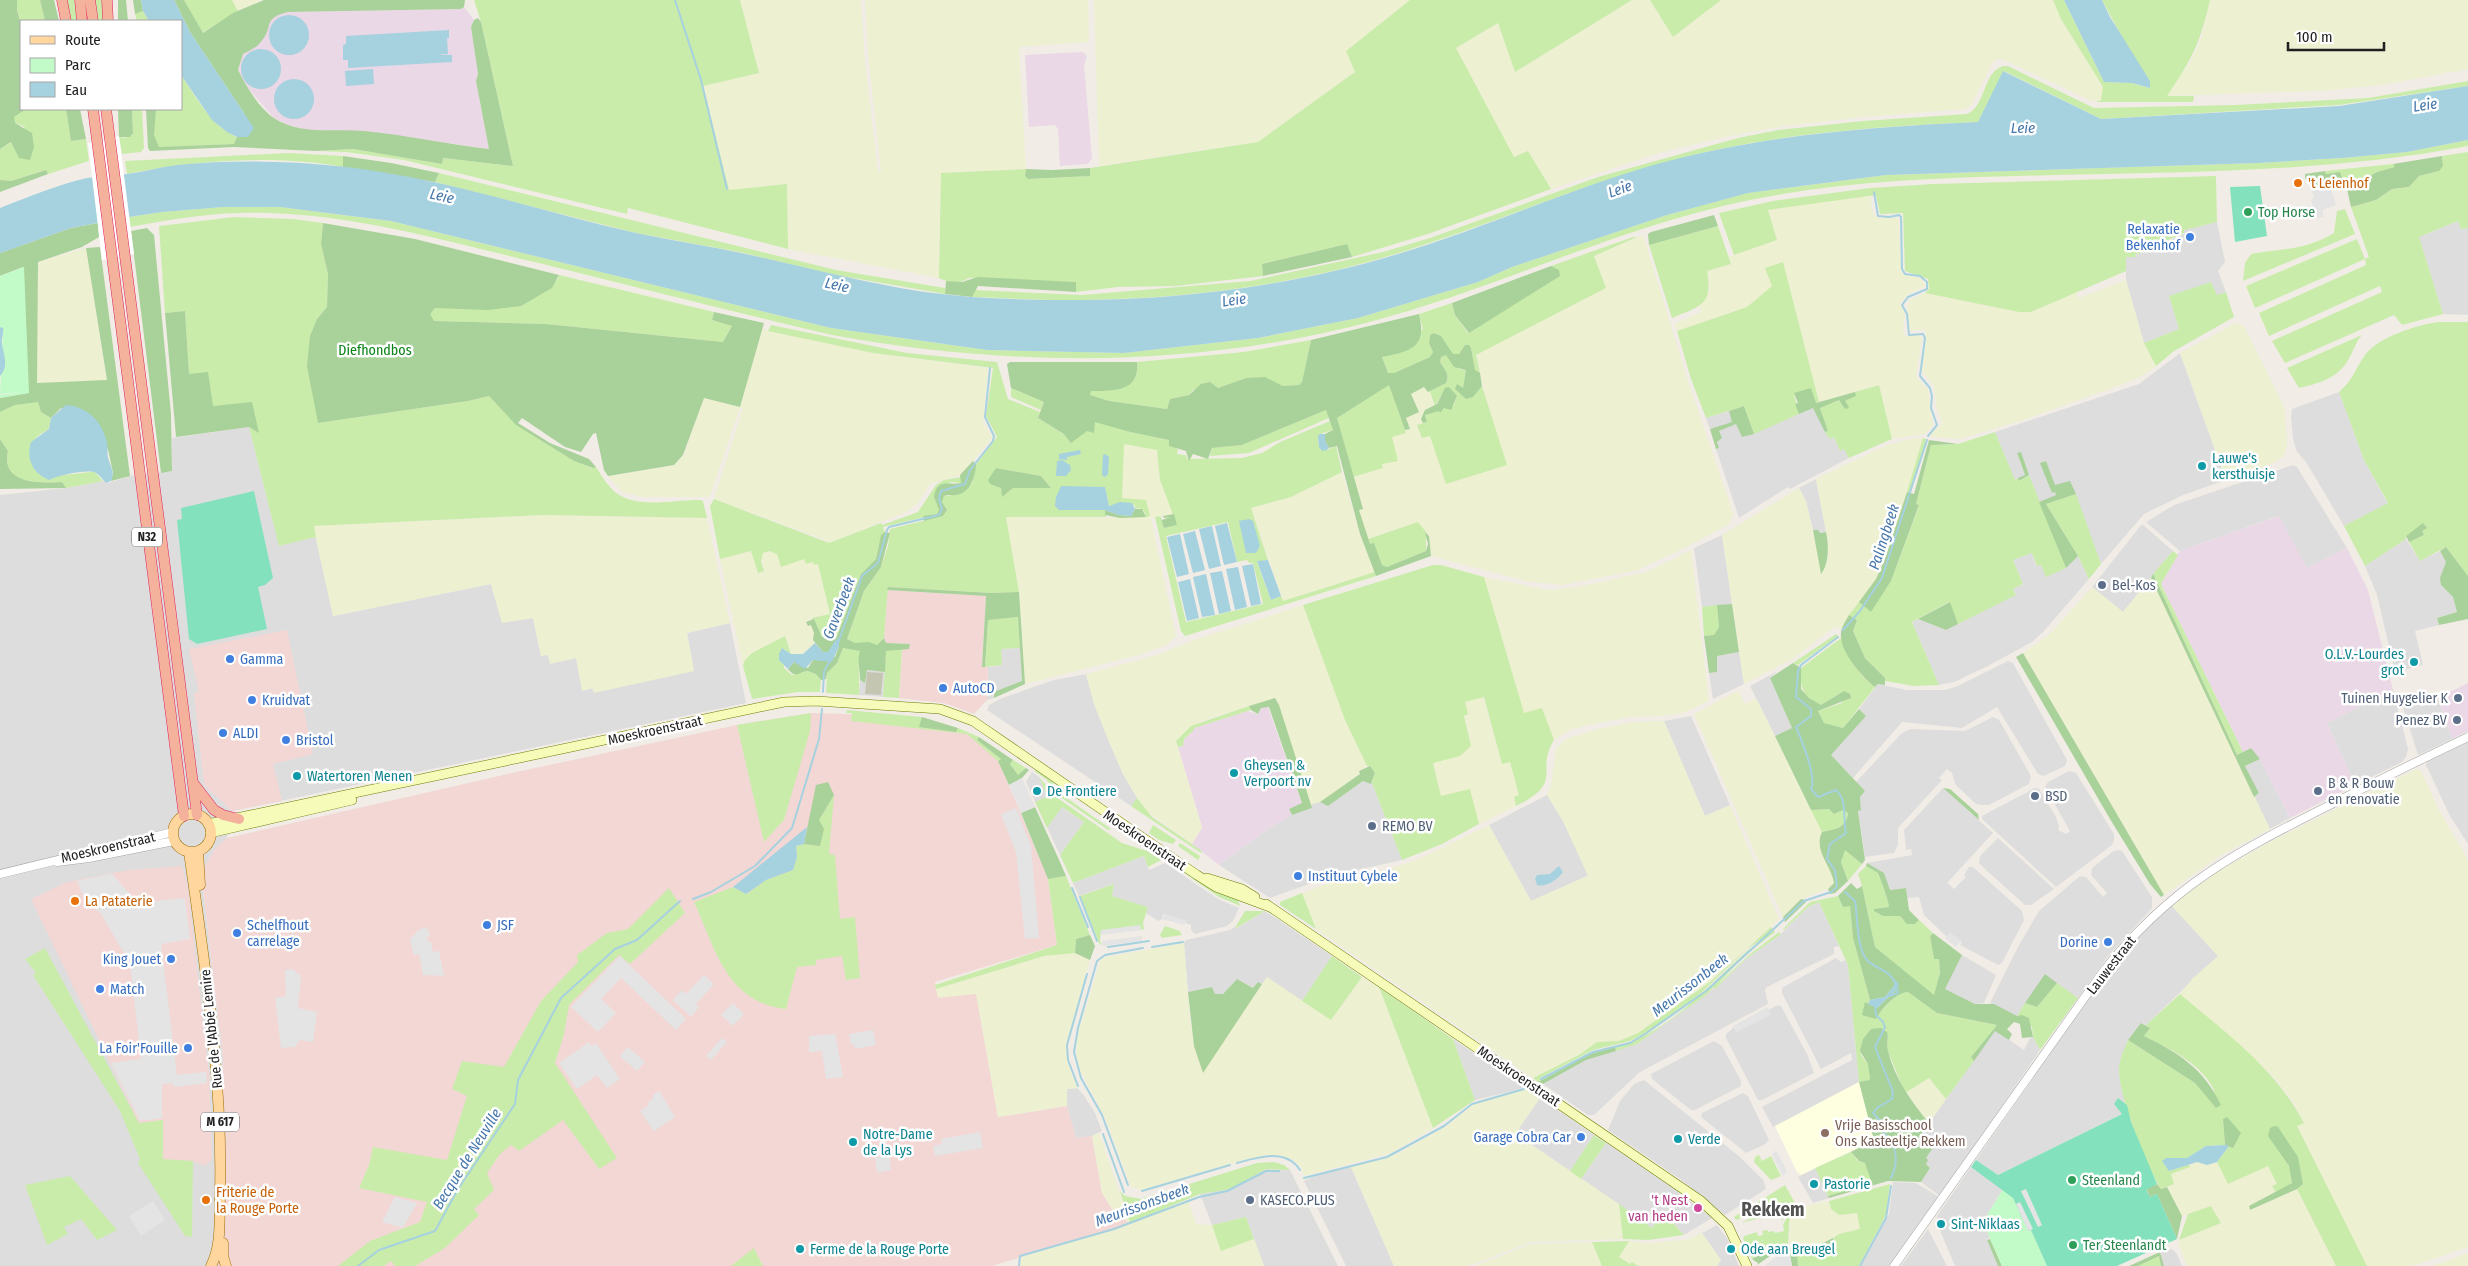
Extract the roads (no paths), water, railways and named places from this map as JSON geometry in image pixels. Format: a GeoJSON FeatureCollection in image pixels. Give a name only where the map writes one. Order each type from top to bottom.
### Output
{"type":"FeatureCollection","features":[{"type":"Feature","properties":{"kind":"highway"},"geometry":{"type":"LineString","coordinates":[[62,0],[66,20]]}},
{"type":"Feature","properties":{"kind":"highway"},"geometry":{"type":"LineString","coordinates":[[80,0],[82,20]]}},
{"type":"Feature","properties":{"kind":"highway"},"geometry":{"type":"LineString","coordinates":[[90,0],[93,20]]}},
{"type":"Feature","properties":{"kind":"highway"},"geometry":{"type":"LineString","coordinates":[[107,0],[108,20]]}},
{"type":"Feature","properties":{"kind":"highway"},"geometry":{"type":"LineString","coordinates":[[88,110],[96,138]]}},
{"type":"Feature","properties":{"kind":"highway","name":"N32"},"geometry":{"type":"LineString","coordinates":[[93,110],[184,816]]}},
{"type":"Feature","properties":{"kind":"highway","name":"N32"},"geometry":{"type":"LineString","coordinates":[[106,110],[197,815]]}},
{"type":"Feature","properties":{"kind":"highway"},"geometry":{"type":"LineString","coordinates":[[193,784],[214,810],[223,815],[239,819]]}},
{"type":"Feature","properties":{"kind":"main road","name":"Moeskroenstraat"},"geometry":{"type":"LineString","coordinates":[[209,829],[239,819],[784,702],[816,701],[917,708],[953,719],[994,737],[1197,875],[1270,907],[1701,1201],[1728,1226],[1747,1266]]}},
{"type":"Feature","properties":{"kind":"main road","name":"Moeskroenstraat"},"geometry":{"type":"LineString","coordinates":[[209,829],[329,806],[395,786]]}},
{"type":"Feature","properties":{"kind":"main road"},"geometry":{"type":"LineString","coordinates":[[197,815],[209,829],[207,844],[193,851],[180,848],[174,836],[176,822],[184,816],[197,815]]}},
{"type":"Feature","properties":{"kind":"main road","name":"Rue de l'Abbé Lemire"},"geometry":{"type":"LineString","coordinates":[[193,851],[221,1049],[226,1140],[223,1252],[225,1266],[212,1266],[218,1246],[220,1139],[215,1051],[193,851]]}},
{"type":"Feature","properties":{"kind":"street","name":"Lauwestraat"},"geometry":{"type":"LineString","coordinates":[[1894,1266],[2102,974],[2133,936],[2161,909],[2187,886],[2235,854],[2468,737]]}},
{"type":"Feature","properties":{"kind":"street","name":"Moeskroenstraat"},"geometry":{"type":"LineString","coordinates":[[0,874],[43,863],[174,836]]}},
{"type":"Feature","properties":{"kind":"water"},"geometry":{"type":"Polygon","coordinates":[[[141,0],[174,0],[190,32],[254,128],[248,137],[237,137],[212,120],[182,76],[182,20],[148,20],[143,11],[141,0]]]}},
{"type":"Feature","properties":{"kind":"water"},"geometry":{"type":"Polygon","coordinates":[[[2064,0],[2102,0],[2110,17],[2150,81],[2150,88],[2132,83],[2104,82],[2064,0]]]}},
{"type":"Feature","properties":{"kind":"water"},"geometry":{"type":"Polygon","coordinates":[[[289,15],[303,21],[309,35],[303,49],[289,55],[275,49],[269,35],[275,21],[289,15]]]}},
{"type":"Feature","properties":{"kind":"water"},"geometry":{"type":"Polygon","coordinates":[[[449,30],[449,38],[447,38],[448,54],[436,55],[452,55],[452,62],[348,68],[348,60],[343,60],[343,45],[346,44],[346,36],[449,30]]]}},
{"type":"Feature","properties":{"kind":"water"},"geometry":{"type":"Polygon","coordinates":[[[261,49],[275,55],[281,69],[275,83],[261,89],[247,83],[241,69],[247,55],[261,49]]]}},
{"type":"Feature","properties":{"kind":"water"},"geometry":{"type":"Polygon","coordinates":[[[373,69],[374,84],[346,86],[345,71],[373,69]]]}},
{"type":"Feature","properties":{"kind":"water","name":"Leie"},"geometry":{"type":"Polygon","coordinates":[[[2003,71],[2101,119],[2339,106],[2468,86],[2468,140],[2407,152],[2342,158],[2258,163],[1886,175],[1748,193],[1667,215],[1512,267],[1478,282],[1358,318],[1258,338],[1124,353],[987,350],[831,328],[391,221],[280,207],[223,207],[129,217],[71,228],[0,253],[0,208],[76,181],[177,165],[241,162],[304,163],[367,170],[429,181],[636,233],[732,251],[925,292],[982,298],[1058,300],[1117,299],[1198,294],[1280,282],[1360,265],[1430,244],[1624,174],[1696,154],[1776,139],[1816,134],[1978,122],[2003,71]]]}},
{"type":"Feature","properties":{"kind":"water"},"geometry":{"type":"Polygon","coordinates":[[[294,79],[308,85],[314,99],[308,113],[294,119],[280,113],[274,99],[280,85],[294,79]]]}},
{"type":"Feature","properties":{"kind":"water"},"geometry":{"type":"Polygon","coordinates":[[[0,327],[3,328],[2,342],[5,361],[3,372],[0,376],[0,327]]]}},
{"type":"Feature","properties":{"kind":"water"},"geometry":{"type":"Polygon","coordinates":[[[66,405],[74,406],[87,412],[102,428],[113,475],[111,481],[106,483],[94,472],[71,473],[49,480],[38,473],[32,465],[29,454],[31,442],[49,429],[51,418],[66,405]]]}},
{"type":"Feature","properties":{"kind":"water"},"geometry":{"type":"Polygon","coordinates":[[[1325,434],[1325,441],[1329,448],[1327,450],[1322,451],[1319,447],[1318,436],[1325,434]]]}},
{"type":"Feature","properties":{"kind":"water"},"geometry":{"type":"Polygon","coordinates":[[[1080,450],[1081,454],[1067,457],[1067,460],[1059,459],[1059,454],[1080,450]]]}},
{"type":"Feature","properties":{"kind":"water"},"geometry":{"type":"Polygon","coordinates":[[[1105,454],[1109,457],[1108,474],[1105,477],[1102,475],[1103,455],[1105,454]]]}},
{"type":"Feature","properties":{"kind":"water"},"geometry":{"type":"Polygon","coordinates":[[[1062,460],[1070,465],[1071,470],[1066,476],[1056,476],[1057,461],[1062,460]]]}},
{"type":"Feature","properties":{"kind":"water"},"geometry":{"type":"Polygon","coordinates":[[[1061,486],[1105,487],[1109,506],[1120,502],[1132,503],[1135,509],[1131,516],[1119,515],[1105,510],[1059,510],[1055,506],[1056,497],[1061,486]]]}},
{"type":"Feature","properties":{"kind":"water"},"geometry":{"type":"Polygon","coordinates":[[[1249,519],[1253,521],[1260,546],[1256,553],[1246,553],[1239,521],[1249,519]]]}},
{"type":"Feature","properties":{"kind":"water"},"geometry":{"type":"Polygon","coordinates":[[[1227,523],[1237,562],[1224,565],[1215,526],[1227,523]]]}},
{"type":"Feature","properties":{"kind":"water"},"geometry":{"type":"Polygon","coordinates":[[[1212,526],[1221,566],[1209,569],[1199,529],[1212,526]]]}},
{"type":"Feature","properties":{"kind":"water"},"geometry":{"type":"Polygon","coordinates":[[[1195,531],[1205,570],[1193,573],[1183,534],[1195,531]]]}},
{"type":"Feature","properties":{"kind":"water"},"geometry":{"type":"Polygon","coordinates":[[[1180,534],[1189,574],[1177,577],[1167,537],[1180,534]]]}},
{"type":"Feature","properties":{"kind":"water"},"geometry":{"type":"Polygon","coordinates":[[[1268,560],[1281,596],[1271,600],[1257,561],[1268,560]]]}},
{"type":"Feature","properties":{"kind":"water"},"geometry":{"type":"Polygon","coordinates":[[[1253,564],[1261,604],[1251,606],[1242,566],[1253,564]]]}},
{"type":"Feature","properties":{"kind":"water"},"geometry":{"type":"Polygon","coordinates":[[[1238,567],[1247,607],[1235,610],[1226,569],[1238,567]]]}},
{"type":"Feature","properties":{"kind":"water"},"geometry":{"type":"Polygon","coordinates":[[[1222,571],[1231,611],[1219,614],[1210,573],[1222,571]]]}},
{"type":"Feature","properties":{"kind":"water"},"geometry":{"type":"Polygon","coordinates":[[[1206,574],[1215,615],[1202,617],[1193,577],[1206,574]]]}},
{"type":"Feature","properties":{"kind":"water"},"geometry":{"type":"Polygon","coordinates":[[[1190,579],[1199,618],[1187,621],[1178,582],[1190,579]]]}},
{"type":"Feature","properties":{"kind":"water"},"geometry":{"type":"Polygon","coordinates":[[[836,639],[839,640],[839,646],[832,662],[813,660],[805,669],[794,662],[788,669],[779,660],[782,648],[791,654],[803,654],[815,643],[823,652],[828,652],[836,639]]]}},
{"type":"Feature","properties":{"kind":"water"},"geometry":{"type":"Polygon","coordinates":[[[807,827],[804,844],[796,846],[797,857],[793,870],[766,880],[746,894],[733,887],[807,827]]]}},
{"type":"Feature","properties":{"kind":"water"},"geometry":{"type":"Polygon","coordinates":[[[1559,866],[1563,872],[1558,877],[1548,884],[1537,885],[1535,879],[1537,875],[1550,874],[1559,866]]]}},
{"type":"Feature","properties":{"kind":"water"},"geometry":{"type":"Polygon","coordinates":[[[1894,979],[1899,984],[1896,990],[1877,1008],[1868,1004],[1870,1000],[1885,997],[1894,986],[1894,979]]]}},
{"type":"Feature","properties":{"kind":"water"},"geometry":{"type":"Polygon","coordinates":[[[2206,1146],[2229,1146],[2217,1162],[2207,1165],[2197,1162],[2169,1171],[2162,1161],[2166,1158],[2187,1158],[2206,1146]]]}},
{"type":"Feature","properties":{"kind":"waterway"},"geometry":{"type":"LineString","coordinates":[[675,0],[701,80],[727,189]]}},
{"type":"Feature","properties":{"kind":"waterway","name":"Palingbeek"},"geometry":{"type":"LineString","coordinates":[[1874,192],[1878,216],[1889,217],[1899,215],[1901,217],[1902,269],[1905,274],[1920,276],[1927,282],[1927,289],[1908,297],[1902,305],[1907,314],[1909,335],[1923,334],[1925,338],[1920,376],[1930,388],[1932,396],[1931,408],[1937,425],[1928,436]]}},
{"type":"Feature","properties":{"kind":"waterway","name":"Gaverbeek"},"geometry":{"type":"LineString","coordinates":[[838,643],[862,576],[878,563],[889,527],[939,515],[942,509],[939,498],[941,491],[965,484],[970,470],[993,441],[994,436],[985,417],[990,368]]}},
{"type":"Feature","properties":{"kind":"waterway","name":"Palingbeek"},"geometry":{"type":"LineString","coordinates":[[1843,630],[1860,611],[1882,578],[1927,440]]}},
{"type":"Feature","properties":{"kind":"waterway","name":"Meurissonbeek"},"geometry":{"type":"LineString","coordinates":[[1541,1079],[1593,1052],[1630,1043],[1645,1034],[1706,991],[1804,901],[1831,892],[1837,887],[1835,870],[1827,859],[1830,844],[1846,833],[1842,798],[1836,790],[1818,797],[1811,789],[1812,776],[1810,767],[1796,727],[1811,716],[1811,709],[1796,697],[1798,671],[1801,665],[1838,637]]}},
{"type":"Feature","properties":{"kind":"waterway","name":"Gaverbeek"},"geometry":{"type":"LineString","coordinates":[[823,692],[824,671],[830,661]]}},
{"type":"Feature","properties":{"kind":"waterway"},"geometry":{"type":"LineString","coordinates":[[693,899],[711,892],[755,866],[792,828],[819,739],[822,709]]}},
{"type":"Feature","properties":{"kind":"waterway"},"geometry":{"type":"LineString","coordinates":[[1072,888],[1088,927]]}},
{"type":"Feature","properties":{"kind":"waterway","name":"Palingbeek"},"geometry":{"type":"LineString","coordinates":[[1845,892],[1855,901],[1858,933],[1865,957],[1869,962],[1889,974],[1894,981]]}},
{"type":"Feature","properties":{"kind":"waterway"},"geometry":{"type":"LineString","coordinates":[[1080,897],[1097,941]]}},
{"type":"Feature","properties":{"kind":"waterway","name":"Becque de Neuville"},"geometry":{"type":"LineString","coordinates":[[358,1266],[379,1250],[435,1231],[458,1189],[515,1104],[518,1080],[561,998],[615,949],[637,940],[680,901]]}},
{"type":"Feature","properties":{"kind":"waterway"},"geometry":{"type":"LineString","coordinates":[[1108,947],[1149,941]]}},
{"type":"Feature","properties":{"kind":"waterway"},"geometry":{"type":"LineString","coordinates":[[1152,947],[1183,942]]}},
{"type":"Feature","properties":{"kind":"waterway"},"geometry":{"type":"LineString","coordinates":[[1128,1185],[1102,1115],[1081,1078],[1074,1052],[1078,1028],[1097,961],[1105,955],[1143,948]]}},
{"type":"Feature","properties":{"kind":"waterway"},"geometry":{"type":"LineString","coordinates":[[1078,1086],[1068,1060],[1067,1045],[1087,974]]}},
{"type":"Feature","properties":{"kind":"waterway","name":"Palingbeek"},"geometry":{"type":"LineString","coordinates":[[1889,996],[1898,993],[1897,988]]}},
{"type":"Feature","properties":{"kind":"waterway","name":"Palingbeek"},"geometry":{"type":"LineString","coordinates":[[1875,1006],[1876,1015],[1885,1027],[1875,1047],[1893,1092],[1892,1099],[1877,1108],[1873,1113],[1883,1124],[1884,1133],[1894,1149],[1896,1160],[1891,1178]]}},
{"type":"Feature","properties":{"kind":"waterway","name":"Meurissonbeek"},"geometry":{"type":"LineString","coordinates":[[1304,1178],[1387,1157],[1444,1126],[1472,1104],[1524,1089]]}},
{"type":"Feature","properties":{"kind":"waterway"},"geometry":{"type":"LineString","coordinates":[[1103,1134],[1124,1192]]}},
{"type":"Feature","properties":{"kind":"waterway"},"geometry":{"type":"LineString","coordinates":[[1237,1163],[1271,1156],[1287,1159],[1300,1170]]}},
{"type":"Feature","properties":{"kind":"waterway"},"geometry":{"type":"LineString","coordinates":[[1142,1191],[1230,1165]]}},
{"type":"Feature","properties":{"kind":"waterway","name":"Meurissonsbeek"},"geometry":{"type":"LineString","coordinates":[[1019,1266],[1020,1256],[1114,1229],[1199,1197],[1227,1191],[1266,1171],[1279,1171]]}},
{"type":"Feature","properties":{"kind":"waterway"},"geometry":{"type":"LineString","coordinates":[[1860,1266],[1886,1218],[1891,1186]]}},
{"type":"Feature","properties":{"kind":"place","name":"'t Leienhof"},"geometry":{"type":"Point","coordinates":[2298,183]}},
{"type":"Feature","properties":{"kind":"place","name":"Top Horse"},"geometry":{"type":"Point","coordinates":[2248,212]}},
{"type":"Feature","properties":{"kind":"place","name":"Relaxatie Bekenhof"},"geometry":{"type":"Point","coordinates":[2190,237]}},
{"type":"Feature","properties":{"kind":"place","name":"Lauwe's kersthuisje"},"geometry":{"type":"Point","coordinates":[2202,466]}},
{"type":"Feature","properties":{"kind":"place","name":"Bel-Kos"},"geometry":{"type":"Point","coordinates":[2102,585]}},
{"type":"Feature","properties":{"kind":"place","name":"Gamma"},"geometry":{"type":"Point","coordinates":[230,659]}},
{"type":"Feature","properties":{"kind":"place","name":"O.L.V.-Lourdes grot"},"geometry":{"type":"Point","coordinates":[2414,662]}},
{"type":"Feature","properties":{"kind":"place","name":"AutoCD"},"geometry":{"type":"Point","coordinates":[943,688]}},
{"type":"Feature","properties":{"kind":"place","name":"Tuinen Huygelier K"},"geometry":{"type":"Point","coordinates":[2458,698]}},
{"type":"Feature","properties":{"kind":"place","name":"Kruidvat"},"geometry":{"type":"Point","coordinates":[252,700]}},
{"type":"Feature","properties":{"kind":"place","name":"Penez BV"},"geometry":{"type":"Point","coordinates":[2457,720]}},
{"type":"Feature","properties":{"kind":"place","name":"ALDI"},"geometry":{"type":"Point","coordinates":[223,733]}},
{"type":"Feature","properties":{"kind":"place","name":"Bristol"},"geometry":{"type":"Point","coordinates":[286,740]}},
{"type":"Feature","properties":{"kind":"place","name":"Gheysen & Verpoort nv"},"geometry":{"type":"Point","coordinates":[1234,773]}},
{"type":"Feature","properties":{"kind":"place","name":"Watertoren Menen"},"geometry":{"type":"Point","coordinates":[297,776]}},
{"type":"Feature","properties":{"kind":"place","name":"De Frontiere"},"geometry":{"type":"Point","coordinates":[1037,791]}},
{"type":"Feature","properties":{"kind":"place","name":"B & R Bouw en renovatie"},"geometry":{"type":"Point","coordinates":[2318,791]}},
{"type":"Feature","properties":{"kind":"place","name":"BSD"},"geometry":{"type":"Point","coordinates":[2035,796]}},
{"type":"Feature","properties":{"kind":"place","name":"REMO BV"},"geometry":{"type":"Point","coordinates":[1372,826]}},
{"type":"Feature","properties":{"kind":"place","name":"Instituut Cybele"},"geometry":{"type":"Point","coordinates":[1298,876]}},
{"type":"Feature","properties":{"kind":"place","name":"La Pataterie"},"geometry":{"type":"Point","coordinates":[75,901]}},
{"type":"Feature","properties":{"kind":"place","name":"JSF"},"geometry":{"type":"Point","coordinates":[487,925]}},
{"type":"Feature","properties":{"kind":"place","name":"Schelfhout carrelage"},"geometry":{"type":"Point","coordinates":[237,933]}},
{"type":"Feature","properties":{"kind":"place","name":"Dorine"},"geometry":{"type":"Point","coordinates":[2108,942]}},
{"type":"Feature","properties":{"kind":"place","name":"King Jouet"},"geometry":{"type":"Point","coordinates":[171,959]}},
{"type":"Feature","properties":{"kind":"place","name":"Match"},"geometry":{"type":"Point","coordinates":[100,989]}},
{"type":"Feature","properties":{"kind":"place","name":"La Foir'Fouille"},"geometry":{"type":"Point","coordinates":[188,1048]}},
{"type":"Feature","properties":{"kind":"place","name":"Vrije Basisschool Ons Kasteeltje Rekkem"},"geometry":{"type":"Point","coordinates":[1825,1133]}},
{"type":"Feature","properties":{"kind":"place","name":"Garage Cobra Car"},"geometry":{"type":"Point","coordinates":[1581,1137]}},
{"type":"Feature","properties":{"kind":"place","name":"Verde"},"geometry":{"type":"Point","coordinates":[1678,1139]}},
{"type":"Feature","properties":{"kind":"place","name":"Notre-Dame de la Lys"},"geometry":{"type":"Point","coordinates":[853,1142]}},
{"type":"Feature","properties":{"kind":"place","name":"Steenland"},"geometry":{"type":"Point","coordinates":[2072,1180]}},
{"type":"Feature","properties":{"kind":"place","name":"Pastorie"},"geometry":{"type":"Point","coordinates":[1814,1184]}},
{"type":"Feature","properties":{"kind":"place","name":"Friterie de la Rouge Porte"},"geometry":{"type":"Point","coordinates":[206,1200]}},
{"type":"Feature","properties":{"kind":"place","name":"KASECO.PLUS"},"geometry":{"type":"Point","coordinates":[1250,1200]}},
{"type":"Feature","properties":{"kind":"place","name":"'t Nest van heden"},"geometry":{"type":"Point","coordinates":[1698,1208]}},
{"type":"Feature","properties":{"kind":"place","name":"Sint-Niklaas"},"geometry":{"type":"Point","coordinates":[1941,1224]}},
{"type":"Feature","properties":{"kind":"place","name":"Ter Steenlandt"},"geometry":{"type":"Point","coordinates":[2073,1245]}},
{"type":"Feature","properties":{"kind":"place","name":"Ferme de la Rouge Porte"},"geometry":{"type":"Point","coordinates":[800,1249]}},
{"type":"Feature","properties":{"kind":"place","name":"Ode aan Breugel"},"geometry":{"type":"Point","coordinates":[1731,1249]}},
{"type":"Feature","properties":{"kind":"district","name":"Rekkem"},"geometry":{"type":"Point","coordinates":[1773,1209]}},
{"type":"Feature","properties":{"kind":"park label","name":"Diefhondbos"},"geometry":{"type":"Point","coordinates":[375,350]}}]}
